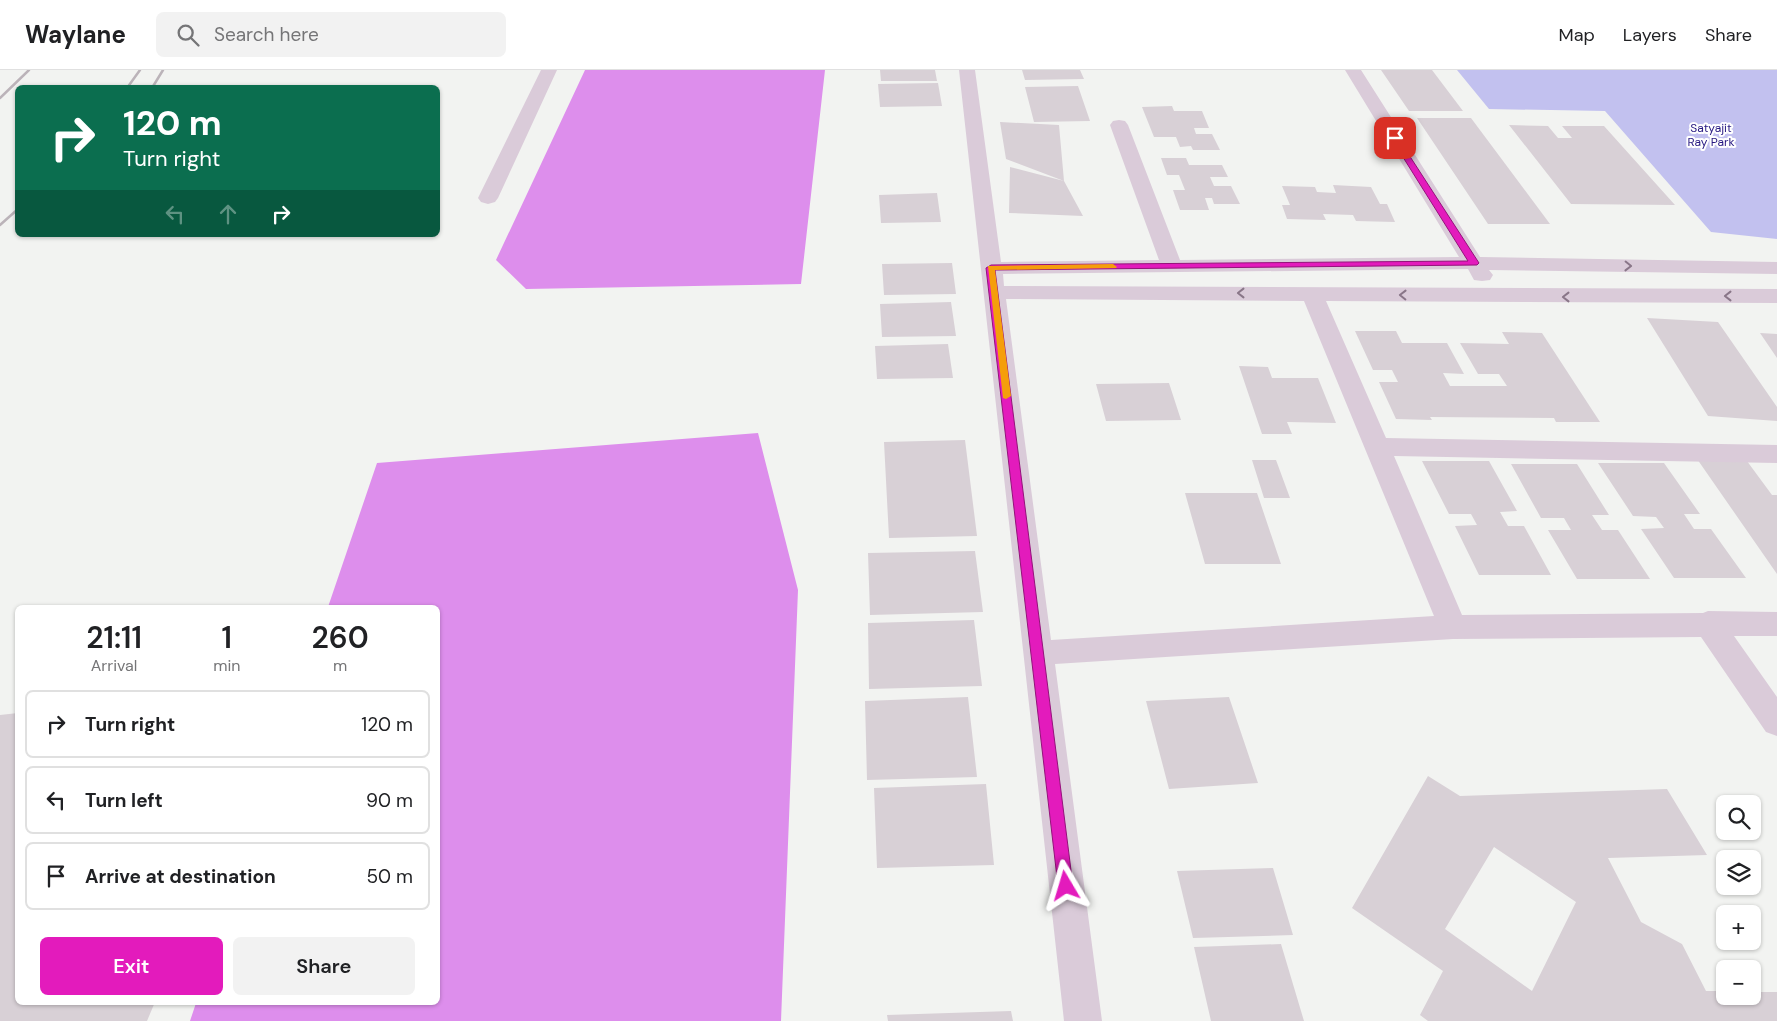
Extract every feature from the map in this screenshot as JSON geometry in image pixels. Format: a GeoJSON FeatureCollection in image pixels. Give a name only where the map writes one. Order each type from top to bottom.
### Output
{"type":"FeatureCollection","features":[{"type":"Feature","properties":{"kind":"street"},"geometry":{"type":"LineString","coordinates":[[488,198],[549,70]]}},
{"type":"Feature","properties":{"kind":"street"},"geometry":{"type":"LineString","coordinates":[[967,70],[1082,1021]]}},
{"type":"Feature","properties":{"kind":"street"},"geometry":{"type":"LineString","coordinates":[[1353,70],[1447,223],[1497,297]]}},
{"type":"Feature","properties":{"kind":"street"},"geometry":{"type":"LineString","coordinates":[[1119,125],[1172,266]]}},
{"type":"Feature","properties":{"kind":"street"},"geometry":{"type":"LineString","coordinates":[[992,280],[1172,266],[1474,263],[1777,268]]}},
{"type":"Feature","properties":{"kind":"street"},"geometry":{"type":"LineString","coordinates":[[992,280],[1312,293],[1497,297],[1777,296]]}},
{"type":"Feature","properties":{"kind":"street"},"geometry":{"type":"LineString","coordinates":[[1312,293],[1453,627]]}},
{"type":"Feature","properties":{"kind":"street"},"geometry":{"type":"LineString","coordinates":[[1377,447],[1777,454]]}},
{"type":"Feature","properties":{"kind":"street"},"geometry":{"type":"LineString","coordinates":[[1037,653],[1453,627],[1708,623],[1777,624]]}},
{"type":"Feature","properties":{"kind":"street"},"geometry":{"type":"LineString","coordinates":[[1708,623],[1777,722]]}},
{"type":"Feature","properties":{"kind":"green space","name":"Satyajit Ray Park"},"geometry":{"type":"Polygon","coordinates":[[[1457,70],[1777,70],[1777,239],[1711,232],[1605,111],[1489,109],[1457,70]]]}},
{"type":"Feature","properties":{"kind":"shaded area"},"geometry":{"type":"Polygon","coordinates":[[[585,70],[825,70],[801,284],[526,289],[496,260],[585,70]]]}},
{"type":"Feature","properties":{"kind":"shaded area"},"geometry":{"type":"Polygon","coordinates":[[[758,433],[798,590],[781,1021],[190,1021],[195,1005],[440,1005],[440,605],[329,605],[377,463],[758,433]]]}},
{"type":"Feature","properties":{"kind":"building"},"geometry":{"type":"Polygon","coordinates":[[[880,70],[935,70],[937,81],[881,81],[880,70]]]}},
{"type":"Feature","properties":{"kind":"building"},"geometry":{"type":"Polygon","coordinates":[[[1022,70],[1080,70],[1084,79],[1025,80],[1022,70]]]}},
{"type":"Feature","properties":{"kind":"building"},"geometry":{"type":"Polygon","coordinates":[[[1381,70],[1432,70],[1463,111],[1409,111],[1381,70]]]}},
{"type":"Feature","properties":{"kind":"building"},"geometry":{"type":"Polygon","coordinates":[[[938,83],[942,106],[880,107],[878,84],[938,83]]]}},
{"type":"Feature","properties":{"kind":"building"},"geometry":{"type":"Polygon","coordinates":[[[1078,86],[1090,121],[1034,122],[1025,87],[1078,86]]]}},
{"type":"Feature","properties":{"kind":"building"},"geometry":{"type":"Polygon","coordinates":[[[1172,106],[1174,111],[1202,111],[1209,128],[1194,128],[1196,134],[1212,134],[1220,150],[1193,150],[1191,146],[1180,147],[1176,137],[1154,137],[1142,107],[1172,106]]]}},
{"type":"Feature","properties":{"kind":"building"},"geometry":{"type":"Polygon","coordinates":[[[1417,118],[1471,118],[1550,224],[1488,224],[1417,118]]]}},
{"type":"Feature","properties":{"kind":"building"},"geometry":{"type":"Polygon","coordinates":[[[1000,122],[1059,125],[1064,181],[1006,159],[1000,122]]]}},
{"type":"Feature","properties":{"kind":"building"},"geometry":{"type":"Polygon","coordinates":[[[1509,125],[1548,126],[1558,138],[1572,138],[1562,126],[1604,126],[1675,205],[1571,204],[1509,125]]]}},
{"type":"Feature","properties":{"kind":"building"},"geometry":{"type":"Polygon","coordinates":[[[1161,158],[1186,158],[1189,165],[1222,165],[1228,177],[1210,177],[1214,186],[1231,186],[1240,204],[1214,204],[1212,198],[1205,198],[1209,210],[1180,210],[1173,190],[1185,190],[1179,175],[1167,175],[1161,158]]]}},
{"type":"Feature","properties":{"kind":"building"},"geometry":{"type":"Polygon","coordinates":[[[1010,167],[1064,181],[1083,216],[1009,213],[1010,167]]]}},
{"type":"Feature","properties":{"kind":"building"},"geometry":{"type":"Polygon","coordinates":[[[1333,185],[1371,187],[1380,204],[1387,204],[1395,222],[1356,221],[1353,215],[1323,214],[1326,220],[1287,219],[1282,205],[1290,205],[1282,186],[1315,187],[1317,192],[1336,193],[1333,185]]]}},
{"type":"Feature","properties":{"kind":"building"},"geometry":{"type":"Polygon","coordinates":[[[937,193],[941,222],[881,223],[879,195],[937,193]]]}},
{"type":"Feature","properties":{"kind":"building"},"geometry":{"type":"Polygon","coordinates":[[[952,263],[956,294],[884,295],[882,264],[952,263]]]}},
{"type":"Feature","properties":{"kind":"building"},"geometry":{"type":"Polygon","coordinates":[[[951,302],[956,336],[882,337],[880,304],[951,302]]]}},
{"type":"Feature","properties":{"kind":"building"},"geometry":{"type":"Polygon","coordinates":[[[1647,318],[1718,322],[1777,407],[1777,421],[1708,416],[1647,318]]]}},
{"type":"Feature","properties":{"kind":"building"},"geometry":{"type":"Polygon","coordinates":[[[1355,331],[1396,331],[1402,343],[1447,343],[1464,374],[1443,373],[1450,386],[1507,386],[1499,374],[1478,374],[1460,343],[1509,344],[1502,332],[1542,333],[1600,422],[1556,422],[1554,418],[1430,417],[1432,420],[1396,419],[1379,382],[1398,382],[1392,370],[1373,370],[1355,331]]]}},
{"type":"Feature","properties":{"kind":"building"},"geometry":{"type":"Polygon","coordinates":[[[1760,333],[1777,334],[1777,358],[1760,333]]]}},
{"type":"Feature","properties":{"kind":"building"},"geometry":{"type":"Polygon","coordinates":[[[948,344],[953,378],[877,379],[875,346],[948,344]]]}},
{"type":"Feature","properties":{"kind":"building"},"geometry":{"type":"Polygon","coordinates":[[[1239,366],[1268,367],[1272,378],[1318,378],[1336,423],[1287,422],[1292,434],[1262,434],[1239,366]]]}},
{"type":"Feature","properties":{"kind":"building"},"geometry":{"type":"Polygon","coordinates":[[[1169,383],[1181,420],[1106,421],[1096,384],[1169,383]]]}},
{"type":"Feature","properties":{"kind":"building"},"geometry":{"type":"Polygon","coordinates":[[[965,440],[977,536],[889,538],[884,442],[965,440]]]}},
{"type":"Feature","properties":{"kind":"building"},"geometry":{"type":"Polygon","coordinates":[[[1695,456],[1744,457],[1772,495],[1777,495],[1777,574],[1695,456]]]}},
{"type":"Feature","properties":{"kind":"building"},"geometry":{"type":"Polygon","coordinates":[[[1252,460],[1276,460],[1290,498],[1264,498],[1252,460]]]}},
{"type":"Feature","properties":{"kind":"building"},"geometry":{"type":"Polygon","coordinates":[[[1422,461],[1489,461],[1517,511],[1500,512],[1508,526],[1524,526],[1551,575],[1479,575],[1455,526],[1477,525],[1471,514],[1449,514],[1422,461]]]}},
{"type":"Feature","properties":{"kind":"building"},"geometry":{"type":"Polygon","coordinates":[[[1598,463],[1664,463],[1700,514],[1684,514],[1694,529],[1711,529],[1746,578],[1674,578],[1641,529],[1664,528],[1656,517],[1633,516],[1598,463]]]}},
{"type":"Feature","properties":{"kind":"building"},"geometry":{"type":"Polygon","coordinates":[[[1511,464],[1577,464],[1609,515],[1592,515],[1602,530],[1618,530],[1650,579],[1577,579],[1548,530],[1571,530],[1564,518],[1541,518],[1511,464]]]}},
{"type":"Feature","properties":{"kind":"building"},"geometry":{"type":"Polygon","coordinates":[[[1185,493],[1257,493],[1281,564],[1205,564],[1185,493]]]}},
{"type":"Feature","properties":{"kind":"building"},"geometry":{"type":"Polygon","coordinates":[[[975,551],[983,612],[870,615],[868,553],[975,551]]]}},
{"type":"Feature","properties":{"kind":"building"},"geometry":{"type":"Polygon","coordinates":[[[974,620],[982,686],[869,689],[868,623],[974,620]]]}},
{"type":"Feature","properties":{"kind":"building"},"geometry":{"type":"Polygon","coordinates":[[[968,697],[977,777],[867,780],[865,701],[968,697]]]}},
{"type":"Feature","properties":{"kind":"building"},"geometry":{"type":"Polygon","coordinates":[[[1229,697],[1258,783],[1169,789],[1146,701],[1229,697]]]}},
{"type":"Feature","properties":{"kind":"building"},"geometry":{"type":"Polygon","coordinates":[[[15,713],[15,1005],[154,1005],[147,1021],[0,1021],[0,715],[15,713]]]}},
{"type":"Feature","properties":{"kind":"building"},"geometry":{"type":"Polygon","coordinates":[[[1428,776],[1460,796],[1667,789],[1707,855],[1608,858],[1641,922],[1682,944],[1706,991],[1716,991],[1716,1005],[1761,1005],[1761,992],[1777,992],[1777,1021],[1428,1021],[1420,1015],[1443,971],[1352,908],[1428,776]],[[1494,847],[1445,929],[1532,991],[1576,902],[1494,847]]]}},
{"type":"Feature","properties":{"kind":"building"},"geometry":{"type":"Polygon","coordinates":[[[986,784],[994,865],[877,868],[874,788],[986,784]]]}},
{"type":"Feature","properties":{"kind":"building"},"geometry":{"type":"Polygon","coordinates":[[[1273,868],[1293,935],[1193,938],[1177,871],[1273,868]]]}},
{"type":"Feature","properties":{"kind":"building"},"geometry":{"type":"Polygon","coordinates":[[[1281,944],[1304,1021],[1211,1021],[1194,947],[1281,944]]]}},
{"type":"Feature","properties":{"kind":"building"},"geometry":{"type":"Polygon","coordinates":[[[1011,1011],[1013,1021],[888,1021],[887,1015],[1011,1011]]]}},
{"type":"Feature","properties":{"kind":"railway"},"geometry":{"type":"LineString","coordinates":[[0,98],[29,70]]}},
{"type":"Feature","properties":{"kind":"railway"},"geometry":{"type":"LineString","coordinates":[[129,85],[140,70]]}},
{"type":"Feature","properties":{"kind":"railway"},"geometry":{"type":"LineString","coordinates":[[154,85],[163,70]]}},
{"type":"Feature","properties":{"kind":"railway"},"geometry":{"type":"LineString","coordinates":[[0,225],[15,212]]}},
{"type":"Feature","properties":{"kind":"slow traffic"},"geometry":{"type":"LineString","coordinates":[[1006,396],[991,268],[1113,267]]}},
{"type":"Feature","properties":{"kind":"route"},"geometry":{"type":"LineString","coordinates":[[1066,886],[991,268],[1474,263],[1395,138]]}}]}
